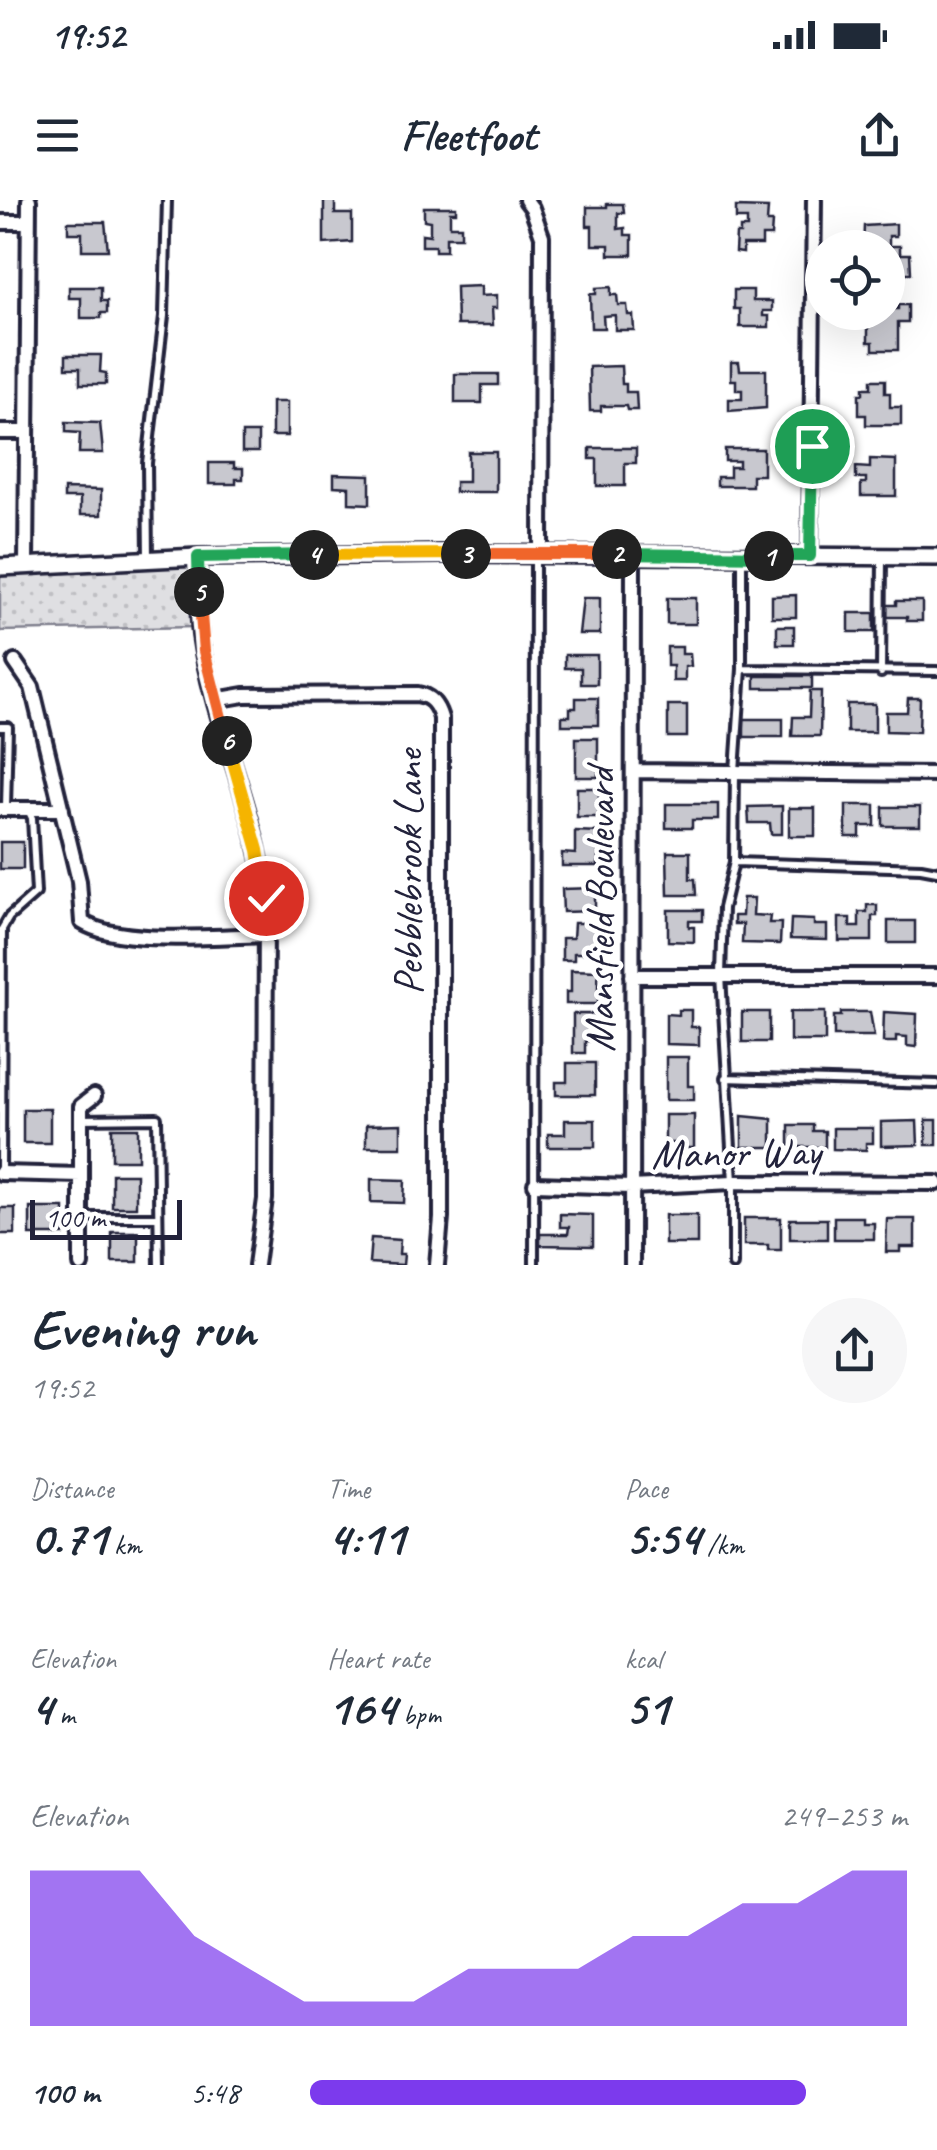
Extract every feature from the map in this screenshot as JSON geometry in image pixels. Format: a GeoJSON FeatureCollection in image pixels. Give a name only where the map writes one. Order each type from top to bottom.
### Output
{"type":"FeatureCollection","features":[{"type":"Feature","properties":{"kind":"street"},"geometry":{"type":"LineString","coordinates":[[26,566],[28,200]]}},
{"type":"Feature","properties":{"kind":"street"},"geometry":{"type":"LineString","coordinates":[[526,200],[542,236],[538,554]]}},
{"type":"Feature","properties":{"kind":"street"},"geometry":{"type":"LineString","coordinates":[[810,556],[814,200]]}},
{"type":"Feature","properties":{"kind":"street"},"geometry":{"type":"LineString","coordinates":[[0,222],[28,222]]}},
{"type":"Feature","properties":{"kind":"street"},"geometry":{"type":"LineString","coordinates":[[0,432],[27,432]]}},
{"type":"Feature","properties":{"kind":"street","name":"Mansfield Boulevard"},"geometry":{"type":"LineString","coordinates":[[632,1265],[634,554]]}},
{"type":"Feature","properties":{"kind":"street"},"geometry":{"type":"LineString","coordinates":[[198,557],[200,634],[264,876],[266,1198],[256,1265]]}},
{"type":"Feature","properties":{"kind":"street"},"geometry":{"type":"LineString","coordinates":[[0,567],[198,557],[937,557]]}},
{"type":"Feature","properties":{"kind":"street"},"geometry":{"type":"LineString","coordinates":[[15,662],[32,687],[78,881],[82,922],[130,936],[267,935]]}},
{"type":"Feature","properties":{"kind":"street","name":"Pebblebrook Lane"},"geometry":{"type":"LineString","coordinates":[[215,700],[244,695],[417,694],[426,696],[438,708],[438,1265]]}},
{"type":"Feature","properties":{"kind":"street"},"geometry":{"type":"LineString","coordinates":[[634,771],[937,774]]}},
{"type":"Feature","properties":{"kind":"street"},"geometry":{"type":"LineString","coordinates":[[3,809],[62,809]]}},
{"type":"Feature","properties":{"kind":"street"},"geometry":{"type":"LineString","coordinates":[[632,976],[937,976]]}},
{"type":"Feature","properties":{"kind":"street"},"geometry":{"type":"LineString","coordinates":[[81,1265],[81,1106],[94,1096]]}},
{"type":"Feature","properties":{"kind":"street"},"geometry":{"type":"LineString","coordinates":[[1,1173],[80,1175]]}},
{"type":"Feature","properties":{"kind":"street","name":"Manor Way"},"geometry":{"type":"LineString","coordinates":[[536,1184],[937,1184]]}},
{"type":"Feature","properties":{"kind":"lane"},"geometry":{"type":"LineString","coordinates":[[148,560],[147,463],[164,316],[167,200]]}},
{"type":"Feature","properties":{"kind":"lane"},"geometry":{"type":"LineString","coordinates":[[534,1265],[538,554]]}},
{"type":"Feature","properties":{"kind":"lane"},"geometry":{"type":"LineString","coordinates":[[733,1265],[733,1182],[721,975],[723,908],[734,862],[742,556]]}},
{"type":"Feature","properties":{"kind":"lane"},"geometry":{"type":"LineString","coordinates":[[881,672],[882,557]]}},
{"type":"Feature","properties":{"kind":"lane"},"geometry":{"type":"LineString","coordinates":[[742,669],[937,672]]}},
{"type":"Feature","properties":{"kind":"lane"},"geometry":{"type":"LineString","coordinates":[[0,726],[8,726],[3,809]]}},
{"type":"Feature","properties":{"kind":"lane"},"geometry":{"type":"LineString","coordinates":[[1,1173],[2,929],[36,893],[32,818],[28,810]]}},
{"type":"Feature","properties":{"kind":"lane"},"geometry":{"type":"LineString","coordinates":[[734,862],[937,871]]}},
{"type":"Feature","properties":{"kind":"lane"},"geometry":{"type":"LineString","coordinates":[[725,1078],[937,1084]]}},
{"type":"Feature","properties":{"kind":"lane"},"geometry":{"type":"LineString","coordinates":[[81,1119],[156,1118],[159,1265]]}},
{"type":"Feature","properties":{"kind":"lane"},"geometry":{"type":"LineString","coordinates":[[80,1217],[158,1216]]}},
{"type":"Feature","properties":{"kind":"shaded area"},"geometry":{"type":"Polygon","coordinates":[[[186,563],[192,568],[193,627],[0,631],[0,568],[186,563]]]}},
{"type":"Feature","properties":{"kind":"building"},"geometry":{"type":"Polygon","coordinates":[[[324,200],[335,200],[335,214],[352,214],[352,242],[324,244],[324,200]]]}},
{"type":"Feature","properties":{"kind":"building"},"geometry":{"type":"Polygon","coordinates":[[[623,204],[624,213],[618,213],[618,229],[625,228],[625,235],[632,235],[632,255],[609,255],[609,245],[592,245],[587,207],[623,204]]]}},
{"type":"Feature","properties":{"kind":"building"},"geometry":{"type":"Polygon","coordinates":[[[424,207],[456,207],[456,212],[450,212],[450,226],[461,226],[461,237],[446,237],[446,251],[422,246],[422,234],[430,235],[424,207]]]}},
{"type":"Feature","properties":{"kind":"building"},"geometry":{"type":"Polygon","coordinates":[[[736,207],[768,208],[767,222],[772,222],[771,236],[762,236],[762,245],[743,245],[743,253],[735,252],[736,234],[740,234],[740,228],[747,228],[747,219],[736,219],[736,207]]]}},
{"type":"Feature","properties":{"kind":"building"},"geometry":{"type":"Polygon","coordinates":[[[68,222],[105,222],[108,250],[82,250],[82,233],[68,233],[68,222]]]}},
{"type":"Feature","properties":{"kind":"building"},"geometry":{"type":"Polygon","coordinates":[[[896,224],[896,230],[864,230],[864,226],[896,224]]]}},
{"type":"Feature","properties":{"kind":"building"},"geometry":{"type":"Polygon","coordinates":[[[905,254],[910,254],[911,273],[905,273],[905,254]]]}},
{"type":"Feature","properties":{"kind":"building"},"geometry":{"type":"Polygon","coordinates":[[[481,286],[481,296],[497,295],[497,308],[492,308],[493,325],[457,325],[456,287],[481,286]]]}},
{"type":"Feature","properties":{"kind":"building"},"geometry":{"type":"Polygon","coordinates":[[[69,287],[101,287],[101,301],[107,301],[107,313],[101,313],[101,318],[81,318],[81,298],[69,298],[69,287]]]}},
{"type":"Feature","properties":{"kind":"building"},"geometry":{"type":"Polygon","coordinates":[[[611,287],[618,305],[627,305],[628,315],[633,315],[634,330],[615,330],[615,315],[603,316],[604,328],[591,328],[590,294],[596,294],[596,288],[611,287]]]}},
{"type":"Feature","properties":{"kind":"building"},"geometry":{"type":"Polygon","coordinates":[[[734,290],[753,290],[753,301],[772,301],[772,311],[763,311],[763,316],[769,316],[769,327],[740,327],[740,309],[734,309],[734,290]]]}},
{"type":"Feature","properties":{"kind":"building"},"geometry":{"type":"Polygon","coordinates":[[[868,330],[898,330],[898,350],[873,350],[873,342],[868,342],[868,330]]]}},
{"type":"Feature","properties":{"kind":"building"},"geometry":{"type":"Polygon","coordinates":[[[66,355],[101,355],[100,372],[106,373],[106,384],[80,384],[80,368],[66,368],[66,355]]]}},
{"type":"Feature","properties":{"kind":"building"},"geometry":{"type":"Polygon","coordinates":[[[731,362],[739,362],[740,370],[766,370],[766,408],[729,411],[729,399],[742,399],[742,390],[736,390],[736,380],[731,380],[731,362]]]}},
{"type":"Feature","properties":{"kind":"building"},"geometry":{"type":"Polygon","coordinates":[[[621,366],[626,392],[636,392],[637,410],[601,406],[601,411],[590,411],[589,367],[621,366]]]}},
{"type":"Feature","properties":{"kind":"building"},"geometry":{"type":"Polygon","coordinates":[[[455,374],[498,374],[498,385],[482,385],[482,403],[455,403],[455,374]]]}},
{"type":"Feature","properties":{"kind":"building"},"geometry":{"type":"Polygon","coordinates":[[[871,380],[885,380],[890,407],[901,407],[901,425],[866,425],[866,415],[859,415],[859,394],[863,394],[863,388],[871,388],[871,380]]]}},
{"type":"Feature","properties":{"kind":"building"},"geometry":{"type":"Polygon","coordinates":[[[272,402],[287,402],[287,436],[272,436],[272,402]]]}},
{"type":"Feature","properties":{"kind":"building"},"geometry":{"type":"Polygon","coordinates":[[[66,422],[100,423],[103,453],[79,453],[80,433],[66,432],[66,422]]]}},
{"type":"Feature","properties":{"kind":"building"},"geometry":{"type":"Polygon","coordinates":[[[242,433],[258,433],[258,452],[242,452],[242,433]]]}},
{"type":"Feature","properties":{"kind":"building"},"geometry":{"type":"Polygon","coordinates":[[[590,448],[636,448],[636,463],[625,463],[625,486],[597,486],[597,459],[590,459],[590,448]]]}},
{"type":"Feature","properties":{"kind":"building"},"geometry":{"type":"Polygon","coordinates":[[[725,449],[763,449],[763,475],[752,475],[752,486],[717,486],[717,477],[730,477],[730,467],[739,467],[739,461],[725,461],[725,449]]]}},
{"type":"Feature","properties":{"kind":"building"},"geometry":{"type":"Polygon","coordinates":[[[468,452],[496,452],[496,492],[455,492],[455,482],[468,482],[468,452]]]}},
{"type":"Feature","properties":{"kind":"building"},"geometry":{"type":"Polygon","coordinates":[[[870,459],[896,460],[896,496],[861,496],[861,483],[866,483],[866,478],[856,478],[856,467],[870,468],[870,459]]]}},
{"type":"Feature","properties":{"kind":"building"},"geometry":{"type":"Polygon","coordinates":[[[209,463],[234,463],[234,468],[243,468],[243,479],[236,479],[236,484],[209,484],[209,463]]]}},
{"type":"Feature","properties":{"kind":"building"},"geometry":{"type":"Polygon","coordinates":[[[334,474],[370,475],[370,504],[349,503],[349,487],[334,486],[334,474]]]}},
{"type":"Feature","properties":{"kind":"building"},"geometry":{"type":"Polygon","coordinates":[[[64,489],[101,490],[101,515],[80,515],[80,498],[64,498],[64,489]]]}},
{"type":"Feature","properties":{"kind":"building"},"geometry":{"type":"Polygon","coordinates":[[[796,595],[796,617],[772,617],[772,596],[796,595]]]}},
{"type":"Feature","properties":{"kind":"building"},"geometry":{"type":"Polygon","coordinates":[[[583,598],[600,598],[600,634],[579,634],[583,598]]]}},
{"type":"Feature","properties":{"kind":"building"},"geometry":{"type":"Polygon","coordinates":[[[667,598],[696,598],[696,624],[667,624],[667,598]]]}},
{"type":"Feature","properties":{"kind":"building"},"geometry":{"type":"Polygon","coordinates":[[[896,601],[922,601],[922,621],[887,617],[887,605],[896,605],[896,601]]]}},
{"type":"Feature","properties":{"kind":"building"},"geometry":{"type":"Polygon","coordinates":[[[849,613],[874,613],[874,632],[849,632],[849,613]]]}},
{"type":"Feature","properties":{"kind":"building"},"geometry":{"type":"Polygon","coordinates":[[[777,626],[794,626],[794,644],[777,644],[777,626]]]}},
{"type":"Feature","properties":{"kind":"building"},"geometry":{"type":"Polygon","coordinates":[[[667,647],[682,647],[682,654],[690,654],[691,666],[685,667],[685,681],[673,681],[673,666],[667,666],[667,647]]]}},
{"type":"Feature","properties":{"kind":"building"},"geometry":{"type":"Polygon","coordinates":[[[565,655],[597,655],[597,684],[581,684],[581,668],[565,668],[565,655]]]}},
{"type":"Feature","properties":{"kind":"building"},"geometry":{"type":"Polygon","coordinates":[[[755,676],[812,676],[812,688],[755,688],[755,676]]]}},
{"type":"Feature","properties":{"kind":"building"},"geometry":{"type":"Polygon","coordinates":[[[810,691],[821,691],[820,736],[792,736],[793,717],[809,717],[810,691]]]}},
{"type":"Feature","properties":{"kind":"building"},"geometry":{"type":"Polygon","coordinates":[[[576,698],[598,698],[598,725],[562,725],[562,716],[570,716],[570,708],[576,708],[576,698]]]}},
{"type":"Feature","properties":{"kind":"building"},"geometry":{"type":"Polygon","coordinates":[[[908,698],[920,698],[919,732],[886,731],[886,712],[907,712],[908,698]]]}},
{"type":"Feature","properties":{"kind":"building"},"geometry":{"type":"Polygon","coordinates":[[[847,704],[875,704],[875,732],[847,732],[847,704]]]}},
{"type":"Feature","properties":{"kind":"building"},"geometry":{"type":"Polygon","coordinates":[[[668,705],[687,705],[687,737],[668,737],[668,705]]]}},
{"type":"Feature","properties":{"kind":"building"},"geometry":{"type":"Polygon","coordinates":[[[744,719],[783,719],[783,737],[744,737],[744,719]]]}},
{"type":"Feature","properties":{"kind":"building"},"geometry":{"type":"Polygon","coordinates":[[[576,738],[598,738],[598,777],[576,777],[576,738]]]}},
{"type":"Feature","properties":{"kind":"building"},"geometry":{"type":"Polygon","coordinates":[[[577,788],[599,788],[599,817],[577,817],[577,788]]]}},
{"type":"Feature","properties":{"kind":"building"},"geometry":{"type":"Polygon","coordinates":[[[666,804],[718,804],[718,820],[692,820],[692,828],[666,828],[666,804]]]}},
{"type":"Feature","properties":{"kind":"building"},"geometry":{"type":"Polygon","coordinates":[[[846,805],[875,805],[875,826],[860,826],[860,837],[846,837],[846,805]]]}},
{"type":"Feature","properties":{"kind":"building"},"geometry":{"type":"Polygon","coordinates":[[[782,806],[782,834],[771,834],[770,823],[749,823],[748,807],[782,806]]]}},
{"type":"Feature","properties":{"kind":"building"},"geometry":{"type":"Polygon","coordinates":[[[883,807],[920,807],[920,826],[883,826],[883,807]]]}},
{"type":"Feature","properties":{"kind":"building"},"geometry":{"type":"Polygon","coordinates":[[[789,808],[815,808],[815,836],[789,836],[789,808]]]}},
{"type":"Feature","properties":{"kind":"building"},"geometry":{"type":"Polygon","coordinates":[[[575,831],[598,832],[598,866],[562,866],[562,853],[575,854],[575,831]]]}},
{"type":"Feature","properties":{"kind":"building"},"geometry":{"type":"Polygon","coordinates":[[[0,842],[23,842],[23,869],[0,869],[0,842]]]}},
{"type":"Feature","properties":{"kind":"building"},"geometry":{"type":"Polygon","coordinates":[[[667,852],[690,852],[690,879],[695,879],[696,895],[668,895],[667,852]]]}},
{"type":"Feature","properties":{"kind":"building"},"geometry":{"type":"Polygon","coordinates":[[[595,888],[595,911],[563,912],[562,889],[595,888]]]}},
{"type":"Feature","properties":{"kind":"building"},"geometry":{"type":"Polygon","coordinates":[[[743,898],[754,898],[753,915],[770,916],[769,923],[781,923],[780,944],[742,943],[743,924],[734,924],[734,916],[742,916],[743,898]]]}},
{"type":"Feature","properties":{"kind":"building"},"geometry":{"type":"Polygon","coordinates":[[[867,905],[877,905],[877,916],[872,916],[872,941],[839,941],[839,918],[850,918],[850,927],[859,927],[859,912],[867,912],[867,905]]]}},
{"type":"Feature","properties":{"kind":"building"},"geometry":{"type":"Polygon","coordinates":[[[668,910],[702,910],[702,921],[689,921],[689,927],[694,927],[694,942],[668,941],[668,910]]]}},
{"type":"Feature","properties":{"kind":"building"},"geometry":{"type":"Polygon","coordinates":[[[791,919],[827,925],[827,940],[790,939],[791,919]]]}},
{"type":"Feature","properties":{"kind":"building"},"geometry":{"type":"Polygon","coordinates":[[[888,921],[915,921],[915,943],[888,943],[888,921]]]}},
{"type":"Feature","properties":{"kind":"building"},"geometry":{"type":"Polygon","coordinates":[[[574,923],[595,923],[595,953],[574,953],[574,960],[562,960],[562,938],[573,938],[574,923]]]}},
{"type":"Feature","properties":{"kind":"building"},"geometry":{"type":"Polygon","coordinates":[[[571,970],[598,971],[598,1004],[566,1004],[566,992],[571,992],[571,970]]]}},
{"type":"Feature","properties":{"kind":"building"},"geometry":{"type":"Polygon","coordinates":[[[679,1010],[691,1010],[691,1027],[699,1027],[699,1045],[666,1044],[666,1014],[679,1015],[679,1010]]]}},
{"type":"Feature","properties":{"kind":"building"},"geometry":{"type":"Polygon","coordinates":[[[742,1012],[769,1012],[769,1042],[742,1042],[742,1012]]]}},
{"type":"Feature","properties":{"kind":"building"},"geometry":{"type":"Polygon","coordinates":[[[790,1012],[825,1012],[825,1041],[790,1041],[790,1012]]]}},
{"type":"Feature","properties":{"kind":"building"},"geometry":{"type":"Polygon","coordinates":[[[841,1012],[870,1012],[874,1036],[834,1036],[834,1016],[841,1016],[841,1012]]]}},
{"type":"Feature","properties":{"kind":"building"},"geometry":{"type":"Polygon","coordinates":[[[884,1012],[917,1014],[916,1047],[907,1046],[907,1037],[896,1036],[896,1042],[883,1042],[884,1012]]]}},
{"type":"Feature","properties":{"kind":"building"},"geometry":{"type":"Polygon","coordinates":[[[573,1014],[597,1014],[597,1041],[585,1041],[585,1053],[573,1053],[573,1014]]]}},
{"type":"Feature","properties":{"kind":"building"},"geometry":{"type":"Polygon","coordinates":[[[666,1057],[688,1057],[688,1086],[694,1086],[694,1100],[666,1100],[666,1057]]]}},
{"type":"Feature","properties":{"kind":"building"},"geometry":{"type":"Polygon","coordinates":[[[567,1063],[595,1063],[595,1095],[556,1095],[556,1082],[567,1082],[567,1063]]]}},
{"type":"Feature","properties":{"kind":"building"},"geometry":{"type":"Polygon","coordinates":[[[23,1109],[50,1109],[50,1143],[23,1143],[23,1109]]]}},
{"type":"Feature","properties":{"kind":"building"},"geometry":{"type":"Polygon","coordinates":[[[665,1115],[694,1115],[694,1148],[683,1148],[683,1143],[665,1143],[665,1115]]]}},
{"type":"Feature","properties":{"kind":"building"},"geometry":{"type":"Polygon","coordinates":[[[742,1116],[772,1119],[772,1147],[742,1147],[742,1116]]]}},
{"type":"Feature","properties":{"kind":"building"},"geometry":{"type":"Polygon","coordinates":[[[565,1120],[595,1120],[595,1147],[548,1147],[548,1134],[565,1134],[565,1120]]]}},
{"type":"Feature","properties":{"kind":"building"},"geometry":{"type":"Polygon","coordinates":[[[926,1120],[937,1120],[937,1145],[926,1145],[926,1120]]]}},
{"type":"Feature","properties":{"kind":"building"},"geometry":{"type":"Polygon","coordinates":[[[917,1121],[918,1145],[881,1146],[881,1122],[917,1121]]]}},
{"type":"Feature","properties":{"kind":"building"},"geometry":{"type":"Polygon","coordinates":[[[401,1124],[401,1147],[366,1147],[366,1125],[401,1124]]]}},
{"type":"Feature","properties":{"kind":"building"},"geometry":{"type":"Polygon","coordinates":[[[789,1125],[813,1125],[813,1131],[825,1131],[825,1147],[789,1147],[789,1125]]]}},
{"type":"Feature","properties":{"kind":"building"},"geometry":{"type":"Polygon","coordinates":[[[112,1128],[138,1128],[138,1160],[112,1160],[112,1128]]]}},
{"type":"Feature","properties":{"kind":"building"},"geometry":{"type":"Polygon","coordinates":[[[833,1128],[873,1128],[873,1143],[866,1143],[866,1150],[833,1149],[833,1128]]]}},
{"type":"Feature","properties":{"kind":"building"},"geometry":{"type":"Polygon","coordinates":[[[112,1174],[136,1174],[136,1207],[112,1207],[112,1174]]]}},
{"type":"Feature","properties":{"kind":"building"},"geometry":{"type":"Polygon","coordinates":[[[371,1179],[405,1180],[404,1203],[371,1202],[371,1179]]]}},
{"type":"Feature","properties":{"kind":"building"},"geometry":{"type":"Polygon","coordinates":[[[0,1208],[15,1208],[15,1234],[0,1234],[0,1208]]]}},
{"type":"Feature","properties":{"kind":"building"},"geometry":{"type":"Polygon","coordinates":[[[30,1208],[64,1208],[64,1235],[30,1235],[30,1208]]]}},
{"type":"Feature","properties":{"kind":"building"},"geometry":{"type":"Polygon","coordinates":[[[560,1214],[593,1215],[593,1246],[540,1245],[540,1234],[568,1234],[569,1227],[560,1227],[560,1214]]]}},
{"type":"Feature","properties":{"kind":"building"},"geometry":{"type":"Polygon","coordinates":[[[665,1215],[697,1215],[697,1244],[665,1244],[665,1215]]]}},
{"type":"Feature","properties":{"kind":"building"},"geometry":{"type":"Polygon","coordinates":[[[834,1217],[863,1217],[863,1223],[874,1223],[874,1239],[834,1239],[834,1217]]]}},
{"type":"Feature","properties":{"kind":"building"},"geometry":{"type":"Polygon","coordinates":[[[744,1218],[781,1218],[781,1250],[768,1250],[768,1245],[744,1245],[744,1218]]]}},
{"type":"Feature","properties":{"kind":"building"},"geometry":{"type":"Polygon","coordinates":[[[790,1219],[827,1219],[827,1239],[790,1239],[790,1219]]]}},
{"type":"Feature","properties":{"kind":"building"},"geometry":{"type":"Polygon","coordinates":[[[887,1219],[915,1219],[915,1247],[886,1252],[887,1219]]]}},
{"type":"Feature","properties":{"kind":"building"},"geometry":{"type":"Polygon","coordinates":[[[112,1232],[138,1232],[138,1262],[112,1262],[112,1232]]]}},
{"type":"Feature","properties":{"kind":"building"},"geometry":{"type":"Polygon","coordinates":[[[371,1238],[400,1240],[403,1265],[369,1263],[371,1238]]]}},
{"type":"Feature","properties":{"kind":"route"},"geometry":{"type":"LineString","coordinates":[[266,898],[258,850],[200,634],[198,557],[810,556],[812,446]]}}]}
